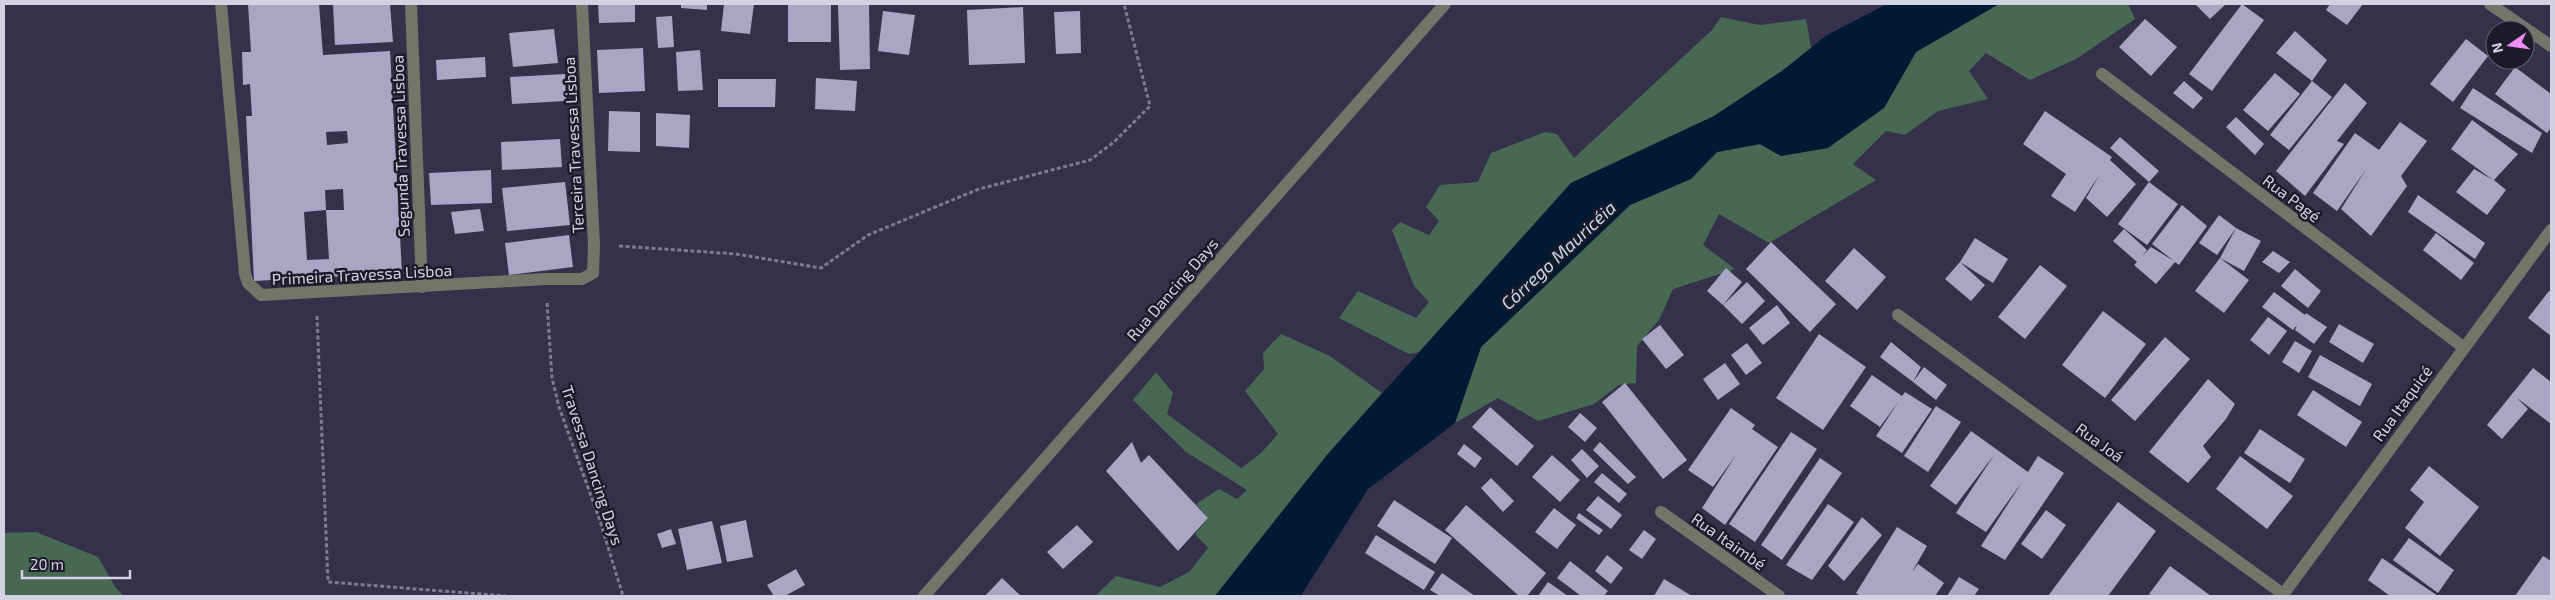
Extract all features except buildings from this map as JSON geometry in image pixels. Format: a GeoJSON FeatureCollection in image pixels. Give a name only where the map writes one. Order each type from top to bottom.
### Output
{"type":"FeatureCollection","features":[{"type":"Feature","properties":{"kind":"street","name":"Primeira Travessa Lisboa"},"geometry":{"type":"LineString","coordinates":[[221,4],[245,274],[248,283],[261,295],[546,279],[582,280]]}},
{"type":"Feature","properties":{"kind":"street","name":"Segunda Travessa Lisboa"},"geometry":{"type":"LineString","coordinates":[[411,4],[422,287]]}},
{"type":"Feature","properties":{"kind":"street","name":"Terceira Travessa Lisboa"},"geometry":{"type":"LineString","coordinates":[[582,4],[594,245],[594,268],[592,274],[582,280]]}},
{"type":"Feature","properties":{"kind":"street","name":"Rua Dancing Days"},"geometry":{"type":"LineString","coordinates":[[924,596],[1445,4]]}},
{"type":"Feature","properties":{"kind":"street"},"geometry":{"type":"LineString","coordinates":[[2490,4],[2551,46]]}},
{"type":"Feature","properties":{"kind":"street","name":"Rua Pagé"},"geometry":{"type":"LineString","coordinates":[[2102,74],[2463,347]]}},
{"type":"Feature","properties":{"kind":"street","name":"Rua Itaquicé"},"geometry":{"type":"LineString","coordinates":[[2283,595],[2463,347],[2551,230]]}},
{"type":"Feature","properties":{"kind":"street","name":"Rua Joá"},"geometry":{"type":"LineString","coordinates":[[1898,315],[2283,595]]}},
{"type":"Feature","properties":{"kind":"street","name":"Rua Itaimbé"},"geometry":{"type":"LineString","coordinates":[[1660,512],[1779,596]]}},
{"type":"Feature","properties":{"kind":"path"},"geometry":{"type":"LineString","coordinates":[[594,245],[736,254],[821,268],[868,235],[979,189],[1090,160],[1114,142],[1150,106],[1124,4]]}},
{"type":"Feature","properties":{"kind":"path","name":"Travessa Dancing Days"},"geometry":{"type":"LineString","coordinates":[[546,279],[552,378],[559,407],[600,521],[623,596]]}},
{"type":"Feature","properties":{"kind":"path"},"geometry":{"type":"LineString","coordinates":[[316,291],[328,582],[506,596]]}},
{"type":"Feature","properties":{"kind":"green space"},"geometry":{"type":"Polygon","coordinates":[[[1999,4],[2128,4],[2135,19],[2076,59],[2030,80],[1986,53],[1969,71],[1988,99],[1938,111],[1905,135],[1886,131],[1853,164],[1876,180],[1769,243],[1719,214],[1703,245],[1735,269],[1673,289],[1659,320],[1637,346],[1636,383],[1619,385],[1594,404],[1538,421],[1498,398],[1455,423],[1481,347],[1630,205],[1690,179],[1717,152],[1760,144],[1781,156],[1884,108],[1916,52],[1999,4]]]}},
{"type":"Feature","properties":{"kind":"green space"},"geometry":{"type":"Polygon","coordinates":[[[1721,17],[1760,25],[1806,19],[1811,48],[1782,71],[1714,116],[1571,183],[1419,352],[1409,354],[1339,318],[1358,291],[1416,318],[1429,302],[1414,286],[1392,230],[1400,222],[1429,235],[1439,221],[1426,207],[1440,185],[1478,182],[1491,153],[1545,132],[1557,134],[1574,158],[1712,30],[1721,17]]]}},
{"type":"Feature","properties":{"kind":"green space"},"geometry":{"type":"Polygon","coordinates":[[[1281,334],[1330,356],[1382,393],[1327,455],[1215,596],[1095,596],[1116,576],[1160,587],[1189,572],[1208,548],[1195,534],[1208,518],[1196,504],[1219,489],[1237,499],[1247,490],[1186,452],[1133,400],[1156,372],[1173,393],[1167,414],[1241,468],[1260,454],[1278,434],[1245,391],[1264,369],[1263,353],[1281,334]]]}},
{"type":"Feature","properties":{"kind":"green space"},"geometry":{"type":"Polygon","coordinates":[[[36,532],[98,557],[116,588],[124,596],[4,596],[4,533],[36,532]]]}},
{"type":"Feature","properties":{"kind":"water","name":"Córrego Mauricéia"},"geometry":{"type":"Polygon","coordinates":[[[1887,4],[1999,4],[1916,52],[1884,108],[1828,148],[1781,156],[1760,144],[1717,152],[1691,179],[1630,205],[1481,347],[1455,423],[1368,489],[1302,594],[1303,596],[1215,596],[1327,455],[1571,183],[1714,116],[1782,71],[1827,35],[1887,4]]]}}]}
